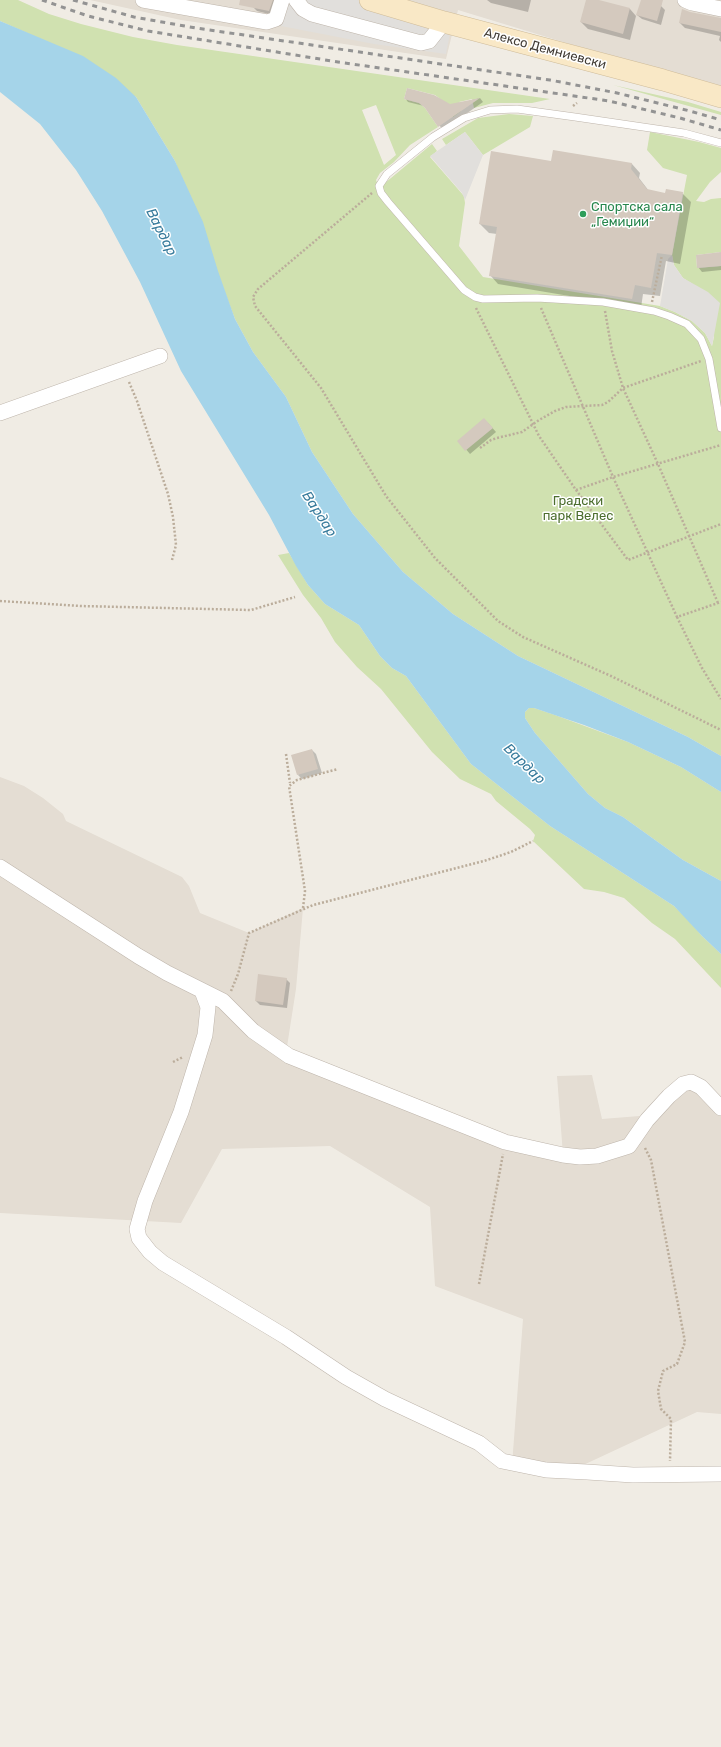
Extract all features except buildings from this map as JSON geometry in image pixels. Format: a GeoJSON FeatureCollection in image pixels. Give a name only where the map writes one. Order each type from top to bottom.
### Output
{"type":"FeatureCollection","features":[{"type":"Feature","properties":{"kind":"main road","name":"Алексо Демниевски"},"geometry":{"type":"LineString","coordinates":[[370,0],[444,22],[663,80],[721,97]]}},
{"type":"Feature","properties":{"kind":"street"},"geometry":{"type":"LineString","coordinates":[[143,0],[267,22],[276,19],[282,0]]}},
{"type":"Feature","properties":{"kind":"street"},"geometry":{"type":"LineString","coordinates":[[296,0],[303,9],[312,14],[421,43],[429,41],[444,22]]}},
{"type":"Feature","properties":{"kind":"street"},"geometry":{"type":"LineString","coordinates":[[685,0],[721,10]]}},
{"type":"Feature","properties":{"kind":"street"},"geometry":{"type":"LineString","coordinates":[[0,413],[160,356]]}},
{"type":"Feature","properties":{"kind":"street"},"geometry":{"type":"LineString","coordinates":[[0,867],[138,956],[226,1004],[254,1032],[277,1049],[300,1062],[369,1087],[505,1142],[563,1156],[580,1157],[597,1156],[629,1146],[647,1120],[677,1088],[683,1084],[691,1082],[707,1093],[721,1108]]}},
{"type":"Feature","properties":{"kind":"street"},"geometry":{"type":"LineString","coordinates":[[202,991],[208,1008],[208,1026],[181,1112],[145,1201],[137,1228],[139,1238],[150,1252],[163,1263],[286,1336],[346,1377],[385,1399],[479,1442],[502,1461],[546,1470],[669,1475],[721,1474]]}},
{"type":"Feature","properties":{"kind":"lane"},"geometry":{"type":"LineString","coordinates":[[721,143],[684,134],[576,117],[517,110],[490,110],[464,118],[421,145],[387,174],[380,182],[379,188],[388,202],[468,293],[475,297],[483,299],[537,298],[603,302],[650,310],[687,324],[700,339],[709,359],[721,428]]}},
{"type":"Feature","properties":{"kind":"path"},"geometry":{"type":"LineString","coordinates":[[573,106],[577,103]]}},
{"type":"Feature","properties":{"kind":"path"},"geometry":{"type":"LineString","coordinates":[[379,188],[258,289],[253,297],[256,306],[321,388],[386,496],[436,558],[498,621],[523,636],[611,676],[721,730]]}},
{"type":"Feature","properties":{"kind":"path"},"geometry":{"type":"LineString","coordinates":[[650,310],[662,255]]}},
{"type":"Feature","properties":{"kind":"path"},"geometry":{"type":"LineString","coordinates":[[468,293],[539,436],[576,490],[628,560],[689,535],[721,524]]}},
{"type":"Feature","properties":{"kind":"path"},"geometry":{"type":"LineString","coordinates":[[537,298],[613,477],[677,617],[702,668],[721,699]]}},
{"type":"Feature","properties":{"kind":"path"},"geometry":{"type":"LineString","coordinates":[[603,302],[612,350],[623,388],[719,602],[677,617]]}},
{"type":"Feature","properties":{"kind":"path"},"geometry":{"type":"LineString","coordinates":[[480,448],[497,438],[522,432],[545,416],[561,409],[582,406],[595,407],[602,405],[608,402],[623,388],[709,359]]}},
{"type":"Feature","properties":{"kind":"path"},"geometry":{"type":"LineString","coordinates":[[122,369],[137,402],[168,494],[176,537],[176,550],[172,560]]}},
{"type":"Feature","properties":{"kind":"path"},"geometry":{"type":"LineString","coordinates":[[576,490],[613,477],[721,445]]}},
{"type":"Feature","properties":{"kind":"path"},"geometry":{"type":"LineString","coordinates":[[0,601],[80,606],[251,610],[294,597]]}},
{"type":"Feature","properties":{"kind":"path"},"geometry":{"type":"LineString","coordinates":[[286,754],[290,784],[289,788],[305,891],[303,908]]}},
{"type":"Feature","properties":{"kind":"path"},"geometry":{"type":"LineString","coordinates":[[290,784],[297,780],[338,769]]}},
{"type":"Feature","properties":{"kind":"path"},"geometry":{"type":"LineString","coordinates":[[226,1004],[238,974],[249,933],[303,908],[448,869],[484,861],[511,852],[533,841]]}},
{"type":"Feature","properties":{"kind":"path"},"geometry":{"type":"LineString","coordinates":[[479,1284],[505,1142]]}},
{"type":"Feature","properties":{"kind":"path"},"geometry":{"type":"LineString","coordinates":[[629,1146],[644,1148],[651,1160],[685,1342],[677,1364],[663,1371],[658,1391],[661,1409],[671,1420],[669,1475]]}},
{"type":"Feature","properties":{"kind":"shaded area"},"geometry":{"type":"Polygon","coordinates":[[[90,0],[721,0],[721,90],[458,10],[446,59],[181,20],[90,0]]]}},
{"type":"Feature","properties":{"kind":"shaded area"},"geometry":{"type":"Polygon","coordinates":[[[286,0],[357,0],[382,11],[450,33],[446,54],[374,44],[281,26],[286,0]]]}},
{"type":"Feature","properties":{"kind":"shaded area"},"geometry":{"type":"Polygon","coordinates":[[[465,132],[483,155],[465,200],[462,193],[430,156],[465,132]]]}},
{"type":"Feature","properties":{"kind":"shaded area"},"geometry":{"type":"Polygon","coordinates":[[[672,255],[674,265],[683,278],[708,292],[720,303],[712,346],[705,333],[692,321],[660,306],[668,259],[672,255]]]}},
{"type":"Feature","properties":{"kind":"shaded area"},"geometry":{"type":"Polygon","coordinates":[[[0,777],[24,786],[43,798],[63,814],[66,821],[182,877],[189,886],[200,913],[249,933],[303,908],[296,989],[286,1053],[300,1061],[563,1155],[557,1076],[592,1075],[602,1119],[652,1115],[683,1084],[721,1108],[721,1414],[697,1412],[579,1467],[512,1465],[523,1319],[435,1286],[430,1207],[330,1146],[222,1149],[181,1223],[0,1213],[0,777]]]}},
{"type":"Feature","properties":{"kind":"green space","name":"Градски парк Велес"},"geometry":{"type":"Polygon","coordinates":[[[0,0],[18,0],[49,14],[133,37],[177,45],[550,99],[532,103],[493,103],[474,108],[472,99],[459,102],[461,111],[453,117],[435,95],[407,88],[404,99],[419,103],[425,108],[438,127],[410,145],[394,162],[380,173],[376,180],[379,188],[432,144],[437,151],[430,157],[464,196],[465,203],[459,246],[483,277],[660,306],[692,321],[705,333],[712,346],[714,337],[694,285],[683,278],[674,265],[672,255],[687,175],[663,168],[647,150],[650,132],[721,148],[721,172],[710,182],[696,201],[704,202],[711,199],[721,198],[721,252],[696,255],[697,268],[721,266],[721,756],[688,737],[518,656],[453,614],[403,572],[353,514],[312,452],[286,397],[253,352],[235,319],[175,161],[136,97],[34,36],[0,21],[0,0]],[[376,105],[362,110],[384,165],[396,155],[376,105]]]}},
{"type":"Feature","properties":{"kind":"green space"},"geometry":{"type":"Polygon","coordinates":[[[613,85],[688,102],[721,112],[721,115],[613,85]]]}},
{"type":"Feature","properties":{"kind":"green space"},"geometry":{"type":"Polygon","coordinates":[[[509,114],[533,116],[530,127],[483,155],[465,132],[446,145],[442,139],[478,118],[509,114]]]}},
{"type":"Feature","properties":{"kind":"green space"},"geometry":{"type":"Polygon","coordinates":[[[289,553],[308,585],[325,604],[359,625],[380,656],[392,668],[406,676],[471,764],[550,826],[674,906],[690,922],[721,954],[721,988],[675,939],[652,923],[624,898],[604,892],[584,889],[533,841],[535,835],[530,829],[496,801],[491,794],[460,779],[432,752],[381,689],[357,667],[335,642],[321,618],[303,595],[278,555],[289,553]]]}},
{"type":"Feature","properties":{"kind":"green space"},"geometry":{"type":"Polygon","coordinates":[[[529,708],[534,708],[555,715],[628,742],[681,767],[721,792],[721,881],[683,860],[623,817],[605,808],[588,794],[535,733],[525,718],[525,712],[529,708]]]}},
{"type":"Feature","properties":{"kind":"water","name":"Вардар"},"geometry":{"type":"Polygon","coordinates":[[[0,21],[83,56],[116,78],[136,97],[175,161],[203,222],[235,319],[253,352],[286,397],[312,452],[353,514],[403,572],[453,614],[518,656],[688,737],[721,756],[721,792],[681,767],[628,742],[534,708],[529,708],[525,712],[525,718],[535,733],[588,794],[605,808],[623,817],[683,860],[721,881],[721,954],[674,906],[550,826],[471,764],[406,676],[392,668],[380,656],[359,625],[325,604],[308,585],[296,566],[269,515],[181,371],[140,282],[102,211],[76,170],[40,124],[0,92],[0,21]]]}},
{"type":"Feature","properties":{"kind":"railway"},"geometry":{"type":"LineString","coordinates":[[42,0],[88,16],[148,31],[338,62],[609,101],[680,118],[721,130]]}},
{"type":"Feature","properties":{"kind":"railway"},"geometry":{"type":"LineString","coordinates":[[73,0],[134,17],[196,28],[550,80],[617,93],[721,120]]}},
{"type":"Feature","properties":{"kind":"place","name":"Спортска сала „Гемиџии“"},"geometry":{"type":"Point","coordinates":[583,214]}}]}
